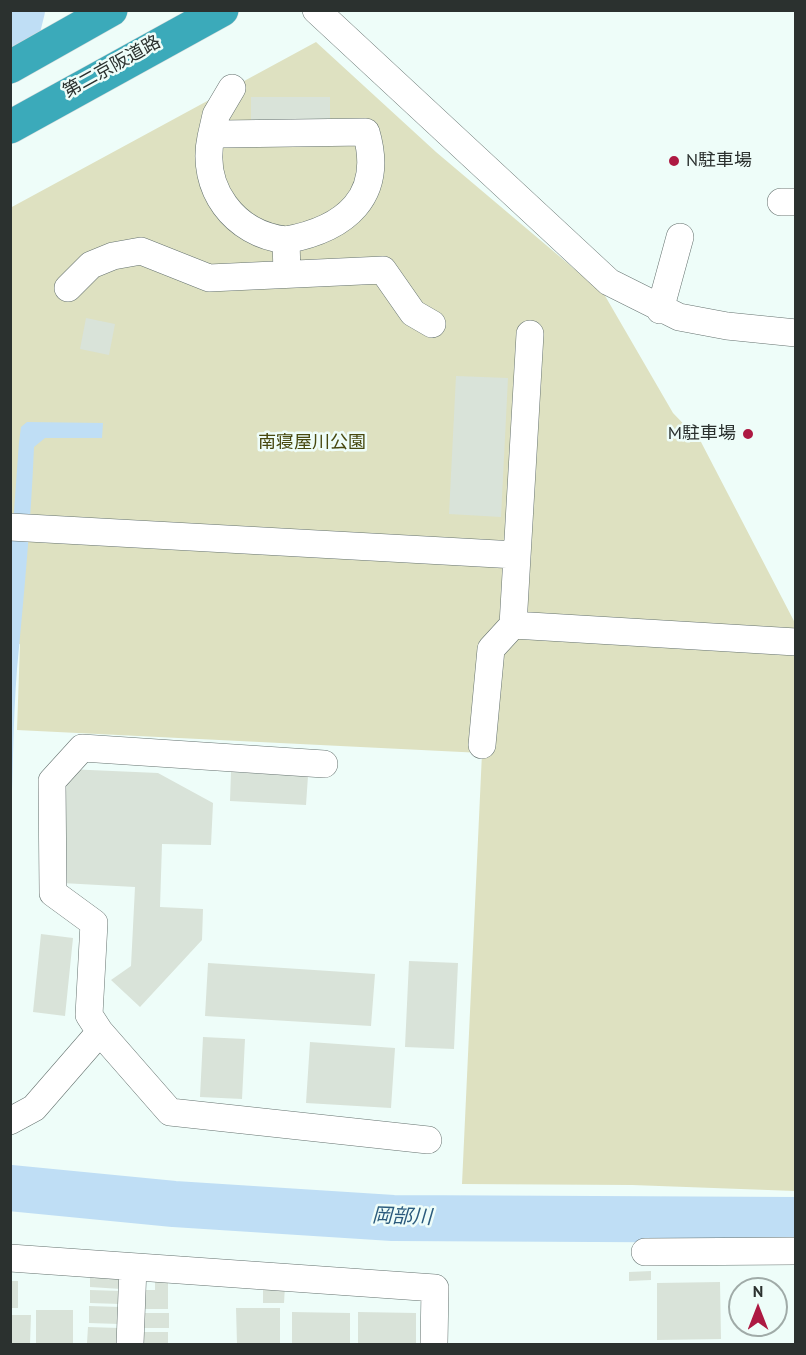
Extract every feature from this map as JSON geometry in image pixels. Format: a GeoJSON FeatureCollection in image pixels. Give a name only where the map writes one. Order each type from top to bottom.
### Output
{"type":"FeatureCollection","features":[{"type":"Feature","properties":{"kind":"highway"},"geometry":{"type":"LineString","coordinates":[[10,65],[109,10]]}},
{"type":"Feature","properties":{"kind":"highway"},"geometry":{"type":"LineString","coordinates":[[10,65],[109,10]]}},
{"type":"Feature","properties":{"kind":"highway","name":"第二京阪道路"},"geometry":{"type":"LineString","coordinates":[[19,121],[214,10]]}},
{"type":"Feature","properties":{"kind":"highway"},"geometry":{"type":"LineString","coordinates":[[19,121],[222,10]]}},
{"type":"Feature","properties":{"kind":"street"},"geometry":{"type":"LineString","coordinates":[[316,10],[609,282],[660,310],[680,317],[727,326],[795,333]]}},
{"type":"Feature","properties":{"kind":"street"},"geometry":{"type":"LineString","coordinates":[[209,121],[222,134],[366,132],[370,161],[362,199],[331,228],[310,236],[286,240],[266,238],[248,227],[218,199],[209,172],[209,121],[232,88]]}},
{"type":"Feature","properties":{"kind":"street"},"geometry":{"type":"LineString","coordinates":[[660,310],[680,237]]}},
{"type":"Feature","properties":{"kind":"street"},"geometry":{"type":"LineString","coordinates":[[286,240],[287,274]]}},
{"type":"Feature","properties":{"kind":"street"},"geometry":{"type":"LineString","coordinates":[[68,288],[92,265],[113,256],[141,251],[209,278],[383,270],[413,313],[432,324]]}},
{"type":"Feature","properties":{"kind":"street"},"geometry":{"type":"LineString","coordinates":[[482,745],[491,649],[513,625],[505,555],[530,334]]}},
{"type":"Feature","properties":{"kind":"street"},"geometry":{"type":"LineString","coordinates":[[23,528],[505,555]]}},
{"type":"Feature","properties":{"kind":"street"},"geometry":{"type":"LineString","coordinates":[[513,625],[795,642]]}},
{"type":"Feature","properties":{"kind":"street"},"geometry":{"type":"LineString","coordinates":[[324,764],[82,748],[52,782],[52,893],[94,923],[89,1015],[100,1032],[170,1112],[428,1140]]}},
{"type":"Feature","properties":{"kind":"street"},"geometry":{"type":"LineString","coordinates":[[10,1121],[34,1108],[100,1032]]}},
{"type":"Feature","properties":{"kind":"street"},"geometry":{"type":"LineString","coordinates":[[645,1252],[795,1251]]}},
{"type":"Feature","properties":{"kind":"street"},"geometry":{"type":"LineString","coordinates":[[10,1258],[435,1288],[434,1344]]}},
{"type":"Feature","properties":{"kind":"street"},"geometry":{"type":"LineString","coordinates":[[130,1344],[133,1267]]}},
{"type":"Feature","properties":{"kind":"green space","name":"南寝屋川公園"},"geometry":{"type":"Polygon","coordinates":[[[316,42],[436,152],[604,294],[673,413],[701,442],[795,623],[795,1191],[632,1185],[462,1184],[482,753],[17,730],[20,644],[10,643],[10,208],[316,42]]]}},
{"type":"Feature","properties":{"kind":"water"},"geometry":{"type":"Polygon","coordinates":[[[27,422],[103,423],[102,438],[45,438],[34,447],[16,688],[11,824],[10,567],[19,442],[21,427],[27,422]]]}},
{"type":"Feature","properties":{"kind":"building"},"geometry":{"type":"Polygon","coordinates":[[[251,97],[330,97],[330,128],[251,127],[251,97]]]}},
{"type":"Feature","properties":{"kind":"building"},"geometry":{"type":"Polygon","coordinates":[[[86,318],[115,324],[109,355],[80,349],[86,318]]]}},
{"type":"Feature","properties":{"kind":"building"},"geometry":{"type":"Polygon","coordinates":[[[456,376],[508,378],[501,517],[449,514],[456,376]]]}},
{"type":"Feature","properties":{"kind":"building"},"geometry":{"type":"Polygon","coordinates":[[[67,769],[158,773],[213,803],[211,845],[162,844],[160,907],[203,909],[202,940],[140,1007],[111,980],[131,966],[135,887],[62,883],[67,769]]]}},
{"type":"Feature","properties":{"kind":"building"},"geometry":{"type":"Polygon","coordinates":[[[231,772],[308,776],[306,805],[230,801],[231,772]]]}},
{"type":"Feature","properties":{"kind":"building"},"geometry":{"type":"Polygon","coordinates":[[[41,934],[73,938],[65,1016],[33,1012],[41,934]]]}},
{"type":"Feature","properties":{"kind":"building"},"geometry":{"type":"Polygon","coordinates":[[[409,961],[458,963],[454,1049],[405,1047],[409,961]]]}},
{"type":"Feature","properties":{"kind":"building"},"geometry":{"type":"Polygon","coordinates":[[[208,963],[375,974],[371,1026],[205,1016],[208,963]]]}},
{"type":"Feature","properties":{"kind":"building"},"geometry":{"type":"Polygon","coordinates":[[[203,1037],[245,1039],[242,1099],[200,1097],[203,1037]]]}},
{"type":"Feature","properties":{"kind":"building"},"geometry":{"type":"Polygon","coordinates":[[[310,1042],[395,1048],[391,1108],[306,1103],[310,1042]]]}},
{"type":"Feature","properties":{"kind":"building"},"geometry":{"type":"Polygon","coordinates":[[[651,1271],[651,1280],[629,1281],[629,1272],[651,1271]]]}},
{"type":"Feature","properties":{"kind":"building"},"geometry":{"type":"Polygon","coordinates":[[[90,1274],[122,1274],[121,1289],[90,1287],[90,1274]]]}},
{"type":"Feature","properties":{"kind":"building"},"geometry":{"type":"Polygon","coordinates":[[[155,1274],[168,1274],[168,1309],[142,1309],[143,1290],[155,1290],[155,1274]]]}},
{"type":"Feature","properties":{"kind":"building"},"geometry":{"type":"Polygon","coordinates":[[[10,1281],[18,1281],[18,1308],[10,1308],[10,1281]]]}},
{"type":"Feature","properties":{"kind":"building"},"geometry":{"type":"Polygon","coordinates":[[[720,1282],[721,1339],[657,1340],[657,1283],[720,1282]]]}},
{"type":"Feature","properties":{"kind":"building"},"geometry":{"type":"Polygon","coordinates":[[[263,1286],[285,1286],[284,1303],[263,1303],[263,1286]]]}},
{"type":"Feature","properties":{"kind":"building"},"geometry":{"type":"Polygon","coordinates":[[[90,1290],[121,1291],[120,1304],[90,1303],[90,1290]]]}},
{"type":"Feature","properties":{"kind":"building"},"geometry":{"type":"Polygon","coordinates":[[[89,1306],[120,1307],[119,1324],[89,1323],[89,1306]]]}},
{"type":"Feature","properties":{"kind":"building"},"geometry":{"type":"Polygon","coordinates":[[[236,1308],[280,1308],[280,1344],[237,1344],[236,1308]]]}},
{"type":"Feature","properties":{"kind":"building"},"geometry":{"type":"Polygon","coordinates":[[[36,1310],[73,1310],[73,1344],[36,1344],[36,1310]]]}},
{"type":"Feature","properties":{"kind":"building"},"geometry":{"type":"Polygon","coordinates":[[[292,1312],[350,1313],[350,1344],[292,1344],[292,1312]]]}},
{"type":"Feature","properties":{"kind":"building"},"geometry":{"type":"Polygon","coordinates":[[[358,1312],[416,1313],[416,1344],[358,1344],[358,1312]]]}},
{"type":"Feature","properties":{"kind":"building"},"geometry":{"type":"Polygon","coordinates":[[[139,1313],[169,1313],[169,1328],[139,1328],[139,1313]]]}},
{"type":"Feature","properties":{"kind":"building"},"geometry":{"type":"Polygon","coordinates":[[[10,1315],[31,1315],[30,1344],[10,1344],[10,1315]]]}},
{"type":"Feature","properties":{"kind":"building"},"geometry":{"type":"Polygon","coordinates":[[[88,1327],[119,1328],[118,1344],[87,1343],[88,1327]]]}},
{"type":"Feature","properties":{"kind":"building"},"geometry":{"type":"Polygon","coordinates":[[[141,1332],[168,1332],[168,1344],[141,1344],[141,1332]]]}},
{"type":"Feature","properties":{"kind":"waterway"},"geometry":{"type":"LineString","coordinates":[[10,58],[22,10]]}},
{"type":"Feature","properties":{"kind":"waterway","name":"岡部川"},"geometry":{"type":"LineString","coordinates":[[10,1188],[174,1204],[393,1218],[796,1220]]}},
{"type":"Feature","properties":{"kind":"place","name":"N駐車場"},"geometry":{"type":"Point","coordinates":[674,161]}},
{"type":"Feature","properties":{"kind":"place","name":"M駐車場"},"geometry":{"type":"Point","coordinates":[748,434]}}]}
